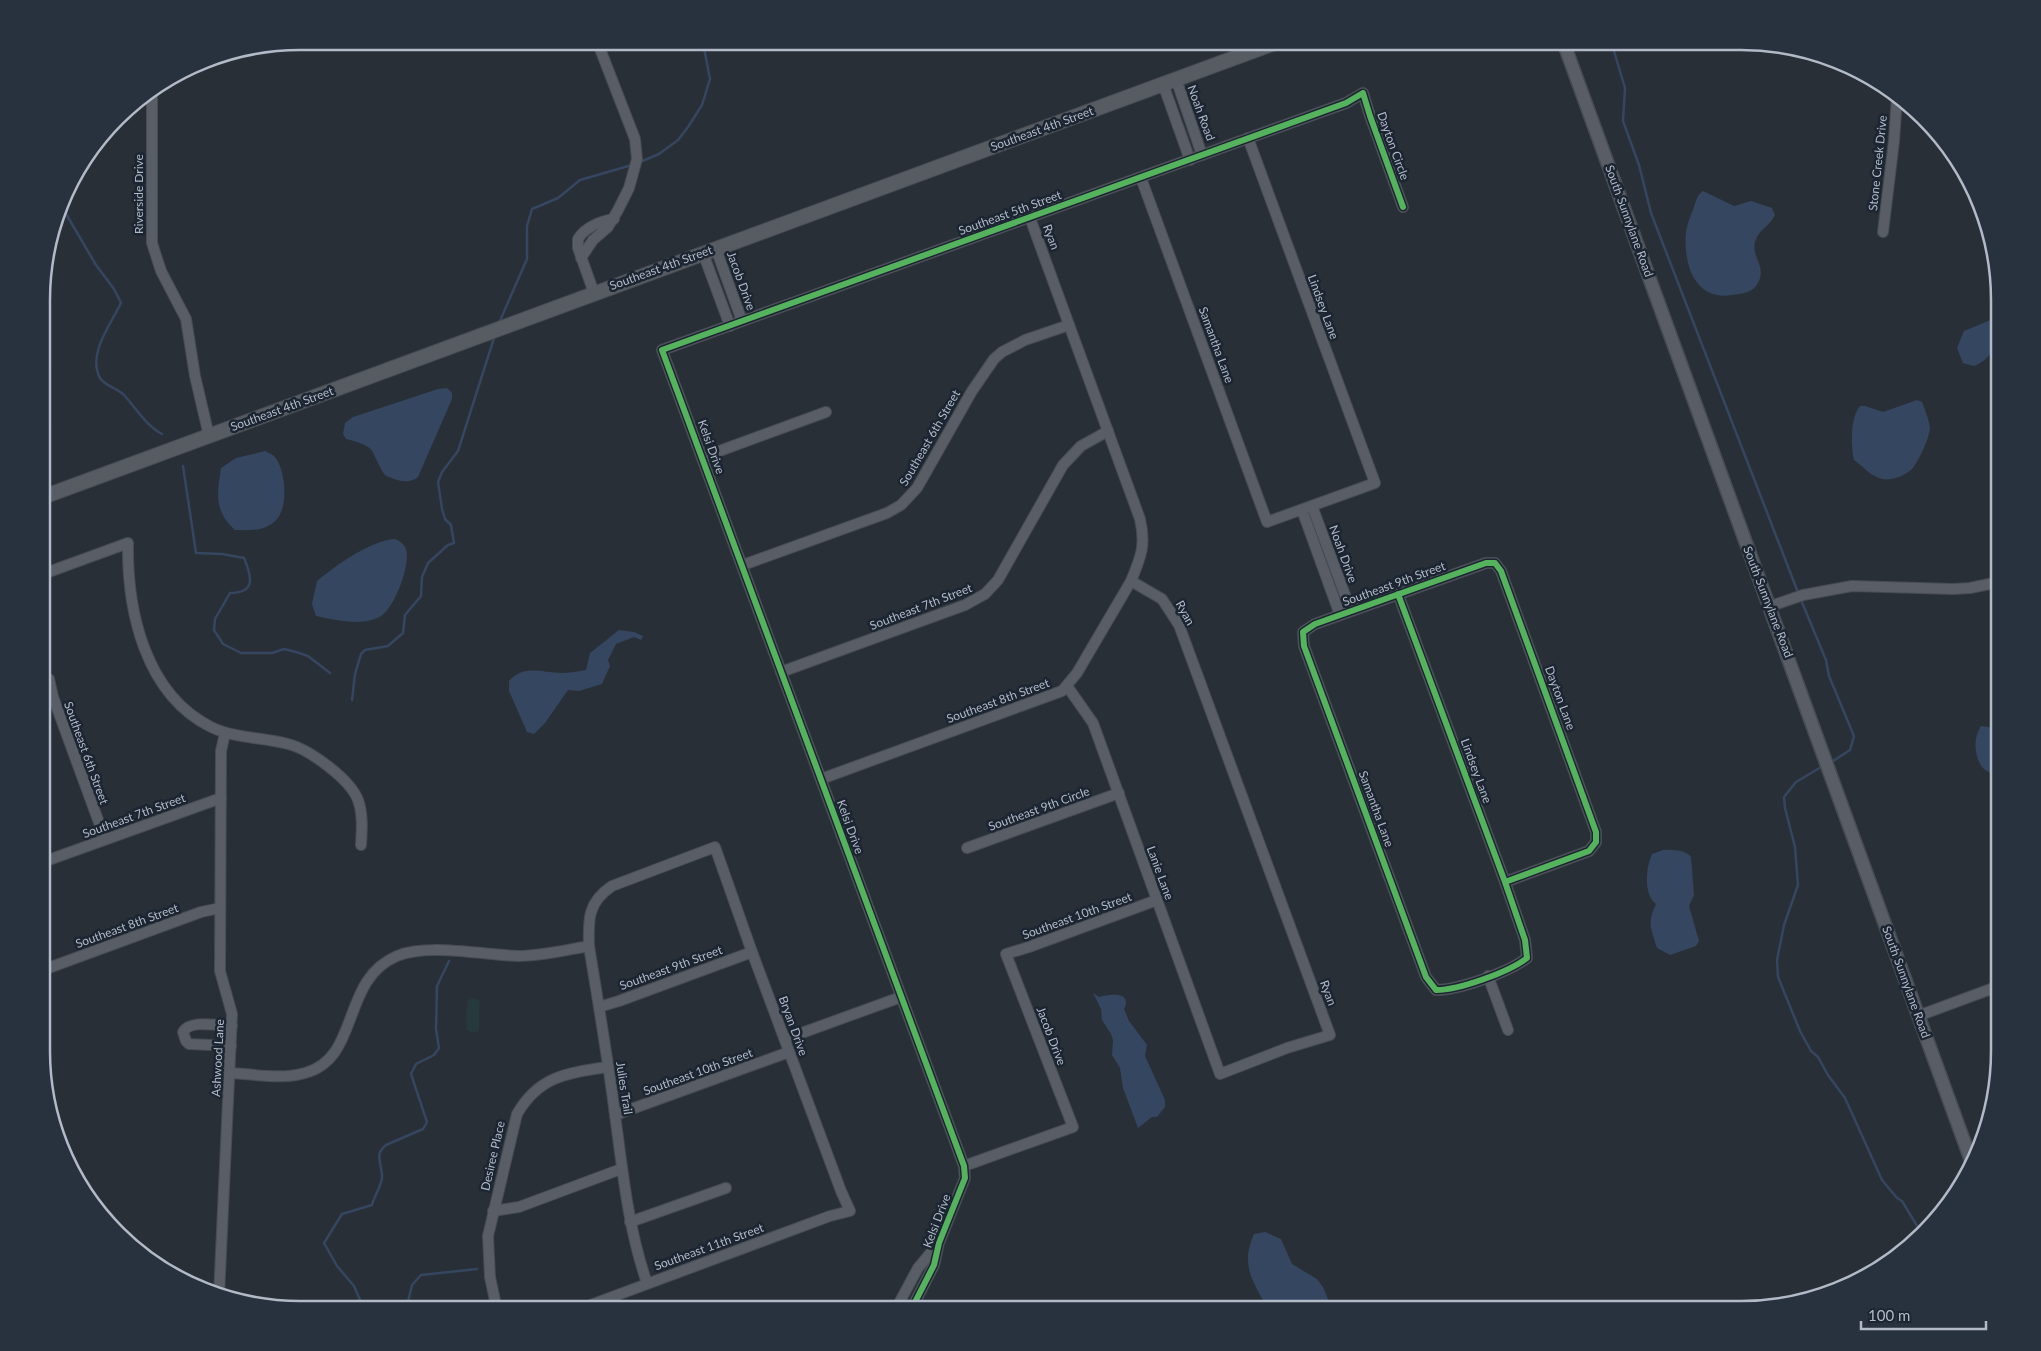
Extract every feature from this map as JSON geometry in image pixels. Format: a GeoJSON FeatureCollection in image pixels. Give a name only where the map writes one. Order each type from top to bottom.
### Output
{"type":"FeatureCollection","features":[{"type":"Feature","properties":{"kind":"main road","name":"Southeast 4th Street"},"geometry":{"type":"LineString","coordinates":[[50,494],[1256,50]]}},
{"type":"Feature","properties":{"kind":"street"},"geometry":{"type":"LineString","coordinates":[[594,293],[577,242],[580,235],[599,223],[614,219],[629,188],[637,158],[635,139],[600,50]]}},
{"type":"Feature","properties":{"kind":"street","name":"South Sunnylane Road"},"geometry":{"type":"LineString","coordinates":[[1566,50],[1969,1154]]}},
{"type":"Feature","properties":{"kind":"street"},"geometry":{"type":"LineString","coordinates":[[1169,82],[1190,160]]}},
{"type":"Feature","properties":{"kind":"street","name":"Noah Road"},"geometry":{"type":"LineString","coordinates":[[1169,82],[1202,155]]}},
{"type":"Feature","properties":{"kind":"street","name":"Southeast 5th Street"},"geometry":{"type":"LineString","coordinates":[[662,350],[1346,103],[1363,93]]}},
{"type":"Feature","properties":{"kind":"street","name":"Dayton Circle"},"geometry":{"type":"LineString","coordinates":[[1363,93],[1403,207]]}},
{"type":"Feature","properties":{"kind":"street","name":"Riverside Drive"},"geometry":{"type":"LineString","coordinates":[[152,99],[152,243],[161,271],[186,320],[195,376],[209,436]]}},
{"type":"Feature","properties":{"kind":"street","name":"Stone Creek Drive"},"geometry":{"type":"LineString","coordinates":[[1883,232],[1896,105]]}},
{"type":"Feature","properties":{"kind":"street","name":"Lindsey Lane"},"geometry":{"type":"LineString","coordinates":[[1248,138],[1375,483],[1307,508]]}},
{"type":"Feature","properties":{"kind":"street","name":"Samantha Lane"},"geometry":{"type":"LineString","coordinates":[[1141,178],[1267,522],[1307,508]]}},
{"type":"Feature","properties":{"kind":"street","name":"Ryan"},"geometry":{"type":"LineString","coordinates":[[1030,218],[1143,530],[1143,549],[1131,581],[1162,599],[1179,625],[1330,1035],[1287,1048],[1220,1074]]}},
{"type":"Feature","properties":{"kind":"street","name":"Jacob Drive"},"geometry":{"type":"LineString","coordinates":[[709,251],[742,321]]}},
{"type":"Feature","properties":{"kind":"street","name":"Jacob Drive"},"geometry":{"type":"LineString","coordinates":[[709,251],[730,326]]}},
{"type":"Feature","properties":{"kind":"street","name":"Southeast 6th Street"},"geometry":{"type":"LineString","coordinates":[[743,565],[887,513],[901,505],[917,488],[972,391],[994,359],[1002,352],[1025,340],[1069,325]]}},
{"type":"Feature","properties":{"kind":"street","name":"Kelsi Drive"},"geometry":{"type":"LineString","coordinates":[[662,350],[964,1166],[966,1174],[964,1183],[938,1243],[931,1273],[916,1301]]}},
{"type":"Feature","properties":{"kind":"street"},"geometry":{"type":"LineString","coordinates":[[703,457],[826,412]]}},
{"type":"Feature","properties":{"kind":"street","name":"Southeast 7th Street"},"geometry":{"type":"LineString","coordinates":[[781,672],[942,614],[974,601],[985,594],[998,580],[1063,465],[1072,454],[1088,441],[1108,431]]}},
{"type":"Feature","properties":{"kind":"street","name":"Noah Drive"},"geometry":{"type":"LineString","coordinates":[[1307,508],[1351,611]]}},
{"type":"Feature","properties":{"kind":"street","name":"Noah Drive"},"geometry":{"type":"LineString","coordinates":[[1307,508],[1340,615]]}},
{"type":"Feature","properties":{"kind":"street"},"geometry":{"type":"LineString","coordinates":[[50,571],[128,543],[128,566],[135,618],[155,672],[172,696],[190,713],[210,727],[225,733],[287,743],[304,750],[322,762],[346,782],[356,794],[361,809],[361,844]]}},
{"type":"Feature","properties":{"kind":"street","name":"Southeast 9th Street"},"geometry":{"type":"LineString","coordinates":[[1303,632],[1315,624],[1398,594],[1486,563],[1495,563]]}},
{"type":"Feature","properties":{"kind":"street","name":"Dayton Lane"},"geometry":{"type":"LineString","coordinates":[[1495,563],[1502,571],[1596,832],[1596,842],[1589,851],[1505,882]]}},
{"type":"Feature","properties":{"kind":"street","name":"Southeast 8th Street"},"geometry":{"type":"LineString","coordinates":[[821,779],[1048,697],[1067,686],[1077,673],[1131,581]]}},
{"type":"Feature","properties":{"kind":"street"},"geometry":{"type":"LineString","coordinates":[[1768,607],[1803,595],[1852,586],[1953,589],[1991,584]]}},
{"type":"Feature","properties":{"kind":"street","name":"Lindsey Lane"},"geometry":{"type":"LineString","coordinates":[[1398,594],[1525,940],[1527,958],[1516,966],[1488,976]]}},
{"type":"Feature","properties":{"kind":"street","name":"Samantha Lane"},"geometry":{"type":"LineString","coordinates":[[1303,632],[1304,646],[1426,977],[1436,990],[1448,990],[1488,976]]}},
{"type":"Feature","properties":{"kind":"street","name":"Southeast 6th Street"},"geometry":{"type":"LineString","coordinates":[[50,686],[105,839]]}},
{"type":"Feature","properties":{"kind":"street","name":"Lanie Lane"},"geometry":{"type":"LineString","coordinates":[[1067,686],[1093,723],[1220,1074]]}},
{"type":"Feature","properties":{"kind":"street","name":"Ashwood Lane"},"geometry":{"type":"LineString","coordinates":[[219,1288],[232,1026],[231,1008],[220,971],[221,751],[225,733]]}},
{"type":"Feature","properties":{"kind":"street","name":"Southeast 9th Circle"},"geometry":{"type":"LineString","coordinates":[[968,848],[1119,793]]}},
{"type":"Feature","properties":{"kind":"street","name":"Southeast 7th Street"},"geometry":{"type":"LineString","coordinates":[[50,860],[221,798]]}},
{"type":"Feature","properties":{"kind":"street","name":"Julies Trail"},"geometry":{"type":"LineString","coordinates":[[647,1283],[637,1253],[621,1169],[615,1115],[589,946],[588,919],[599,897],[612,886],[715,847]]}},
{"type":"Feature","properties":{"kind":"street","name":"Bryan Drive"},"geometry":{"type":"LineString","coordinates":[[715,847],[789,1052],[850,1211]]}},
{"type":"Feature","properties":{"kind":"street","name":"Southeast 10th Street"},"geometry":{"type":"LineString","coordinates":[[1006,954],[1157,900]]}},
{"type":"Feature","properties":{"kind":"street","name":"Southeast 8th Street"},"geometry":{"type":"LineString","coordinates":[[50,967],[201,912],[220,908]]}},
{"type":"Feature","properties":{"kind":"street"},"geometry":{"type":"LineString","coordinates":[[230,1073],[292,1076],[304,1074],[320,1067],[338,1049],[357,998],[366,982],[381,966],[403,954],[422,950],[525,956],[589,946]]}},
{"type":"Feature","properties":{"kind":"street","name":"Southeast 9th Street"},"geometry":{"type":"LineString","coordinates":[[599,1007],[752,952]]}},
{"type":"Feature","properties":{"kind":"street","name":"Jacob Drive"},"geometry":{"type":"LineString","coordinates":[[964,1166],[1074,1127],[1006,954]]}},
{"type":"Feature","properties":{"kind":"street"},"geometry":{"type":"LineString","coordinates":[[1488,976],[1508,1030]]}},
{"type":"Feature","properties":{"kind":"street"},"geometry":{"type":"LineString","coordinates":[[1918,1016],[1991,989]]}},
{"type":"Feature","properties":{"kind":"street"},"geometry":{"type":"LineString","coordinates":[[786,1040],[901,997]]}},
{"type":"Feature","properties":{"kind":"street"},"geometry":{"type":"LineString","coordinates":[[231,1046],[189,1044],[183,1032],[185,1028],[193,1025],[232,1026]]}},
{"type":"Feature","properties":{"kind":"street","name":"Southeast 10th Street"},"geometry":{"type":"LineString","coordinates":[[615,1115],[789,1052]]}},
{"type":"Feature","properties":{"kind":"street","name":"Desiree Place"},"geometry":{"type":"LineString","coordinates":[[495,1301],[490,1277],[489,1226],[516,1114],[527,1098],[545,1083],[560,1076],[608,1067]]}},
{"type":"Feature","properties":{"kind":"street"},"geometry":{"type":"LineString","coordinates":[[493,1211],[519,1206],[621,1169]]}},
{"type":"Feature","properties":{"kind":"street"},"geometry":{"type":"LineString","coordinates":[[630,1222],[726,1188]]}},
{"type":"Feature","properties":{"kind":"street","name":"Southeast 11th Street"},"geometry":{"type":"LineString","coordinates":[[600,1301],[830,1216],[850,1211]]}},
{"type":"Feature","properties":{"kind":"street","name":"Kelsi Drive"},"geometry":{"type":"LineString","coordinates":[[902,1301],[918,1268],[938,1243]]}},
{"type":"Feature","properties":{"kind":"green space"},"geometry":{"type":"Polygon","coordinates":[[[473,998],[480,1001],[479,1031],[473,1033],[467,1030],[466,1016],[468,1000],[473,998]]]}},
{"type":"Feature","properties":{"kind":"water"},"geometry":{"type":"Polygon","coordinates":[[[1703,191],[1734,206],[1751,201],[1772,208],[1775,215],[1759,234],[1754,248],[1760,268],[1760,280],[1748,292],[1719,295],[1708,292],[1700,286],[1689,267],[1686,232],[1696,199],[1703,191]]]}},
{"type":"Feature","properties":{"kind":"water"},"geometry":{"type":"Polygon","coordinates":[[[1991,320],[1991,352],[1981,363],[1974,366],[1963,363],[1957,348],[1964,331],[1991,320]]]}},
{"type":"Feature","properties":{"kind":"water"},"geometry":{"type":"Polygon","coordinates":[[[447,388],[452,393],[452,399],[418,477],[410,481],[393,479],[385,475],[369,447],[346,439],[343,434],[345,423],[353,417],[438,389],[447,388]]]}},
{"type":"Feature","properties":{"kind":"water"},"geometry":{"type":"Polygon","coordinates":[[[1917,400],[1922,402],[1930,428],[1926,444],[1916,463],[1911,470],[1897,478],[1882,479],[1874,476],[1854,460],[1852,432],[1854,417],[1857,411],[1860,406],[1865,406],[1883,412],[1917,400]]]}},
{"type":"Feature","properties":{"kind":"water"},"geometry":{"type":"Polygon","coordinates":[[[265,451],[275,457],[280,466],[284,482],[284,500],[280,515],[267,527],[257,530],[235,530],[223,516],[220,509],[218,494],[221,468],[236,458],[265,451]]]}},
{"type":"Feature","properties":{"kind":"water"},"geometry":{"type":"Polygon","coordinates":[[[395,539],[402,543],[406,549],[406,565],[401,585],[392,604],[381,616],[358,622],[316,616],[312,604],[317,581],[343,561],[365,549],[385,540],[395,539]]]}},
{"type":"Feature","properties":{"kind":"water"},"geometry":{"type":"Polygon","coordinates":[[[619,630],[634,632],[643,636],[641,640],[634,637],[616,644],[608,660],[610,666],[602,684],[579,691],[568,690],[545,723],[534,734],[527,732],[509,691],[509,681],[527,671],[562,673],[586,670],[590,653],[619,630]]]}},
{"type":"Feature","properties":{"kind":"water"},"geometry":{"type":"Polygon","coordinates":[[[1981,726],[1991,728],[1991,773],[1982,767],[1977,757],[1976,741],[1981,726]]]}},
{"type":"Feature","properties":{"kind":"water"},"geometry":{"type":"Polygon","coordinates":[[[1663,850],[1682,851],[1691,857],[1694,895],[1689,906],[1699,941],[1696,946],[1670,955],[1657,948],[1651,926],[1656,904],[1652,900],[1647,887],[1648,866],[1652,854],[1663,850]]]}},
{"type":"Feature","properties":{"kind":"water"},"geometry":{"type":"Polygon","coordinates":[[[1093,993],[1099,997],[1119,995],[1123,997],[1126,1003],[1124,1009],[1129,1021],[1147,1045],[1145,1056],[1165,1100],[1165,1107],[1157,1117],[1152,1117],[1138,1128],[1123,1088],[1120,1068],[1112,1055],[1113,1040],[1111,1034],[1102,1020],[1101,1009],[1093,993]]]}},
{"type":"Feature","properties":{"kind":"water"},"geometry":{"type":"Polygon","coordinates":[[[1265,1232],[1281,1239],[1292,1264],[1317,1279],[1323,1287],[1329,1301],[1264,1301],[1253,1282],[1248,1264],[1250,1245],[1254,1234],[1265,1232]]]}},
{"type":"Feature","properties":{"kind":"waterway"},"geometry":{"type":"LineString","coordinates":[[640,162],[659,154],[678,140],[702,105],[710,79],[704,50]]}},
{"type":"Feature","properties":{"kind":"waterway"},"geometry":{"type":"LineString","coordinates":[[1614,50],[1625,88],[1623,121],[1639,165],[1651,213],[1799,595]]}},
{"type":"Feature","properties":{"kind":"waterway"},"geometry":{"type":"LineString","coordinates":[[499,323],[527,259],[527,226],[532,209],[558,198],[580,180],[632,165]]}},
{"type":"Feature","properties":{"kind":"waterway"},"geometry":{"type":"LineString","coordinates":[[66,213],[121,303],[98,349],[96,359],[100,378],[122,393],[147,422],[162,434]]}},
{"type":"Feature","properties":{"kind":"waterway"},"geometry":{"type":"LineString","coordinates":[[352,700],[355,674],[361,654],[365,650],[388,646],[403,633],[405,615],[421,596],[422,577],[428,563],[448,545],[454,543],[451,525],[445,519],[442,509],[438,482],[442,472],[458,451],[495,335]]}},
{"type":"Feature","properties":{"kind":"waterway"},"geometry":{"type":"LineString","coordinates":[[183,466],[196,553],[222,554],[244,558],[249,571],[250,583],[248,587],[244,590],[230,593],[215,619],[214,630],[223,644],[241,653],[272,653],[284,649],[296,652],[308,656],[330,673]]}},
{"type":"Feature","properties":{"kind":"waterway"},"geometry":{"type":"LineString","coordinates":[[1801,600],[1826,660],[1829,676],[1854,736],[1850,750],[1830,763]]}},
{"type":"Feature","properties":{"kind":"waterway"},"geometry":{"type":"LineString","coordinates":[[1823,766],[1796,782],[1784,797],[1795,847],[1798,885],[1784,925],[1777,960],[1778,977],[1800,1031],[1811,1051],[1818,1057],[1828,1075],[1845,1098],[1882,1180],[1897,1198],[1902,1201],[1918,1228]]}},
{"type":"Feature","properties":{"kind":"waterway"},"geometry":{"type":"LineString","coordinates":[[361,1301],[354,1286],[337,1266],[324,1243],[342,1214],[372,1205],[382,1178],[379,1156],[382,1149],[386,1145],[423,1129],[427,1122],[411,1074],[416,1064],[434,1055],[439,1048],[436,1029],[437,986],[449,961]]}},
{"type":"Feature","properties":{"kind":"waterway"},"geometry":{"type":"LineString","coordinates":[[408,1301],[412,1285],[421,1275],[477,1269]]}},
{"type":"Feature","properties":{"kind":"cycle path"},"geometry":{"type":"LineString","coordinates":[[916,1301],[934,1265],[939,1243],[965,1178],[964,1166],[662,350],[1346,103],[1363,93],[1403,207]]}},
{"type":"Feature","properties":{"kind":"cycle path"},"geometry":{"type":"LineString","coordinates":[[1398,594],[1505,882],[1525,940],[1527,958],[1508,969],[1483,979],[1457,987],[1436,990],[1426,977],[1304,646],[1303,632],[1315,624],[1486,563],[1495,563],[1501,571],[1596,832],[1596,842],[1589,851],[1505,882]]}}]}
